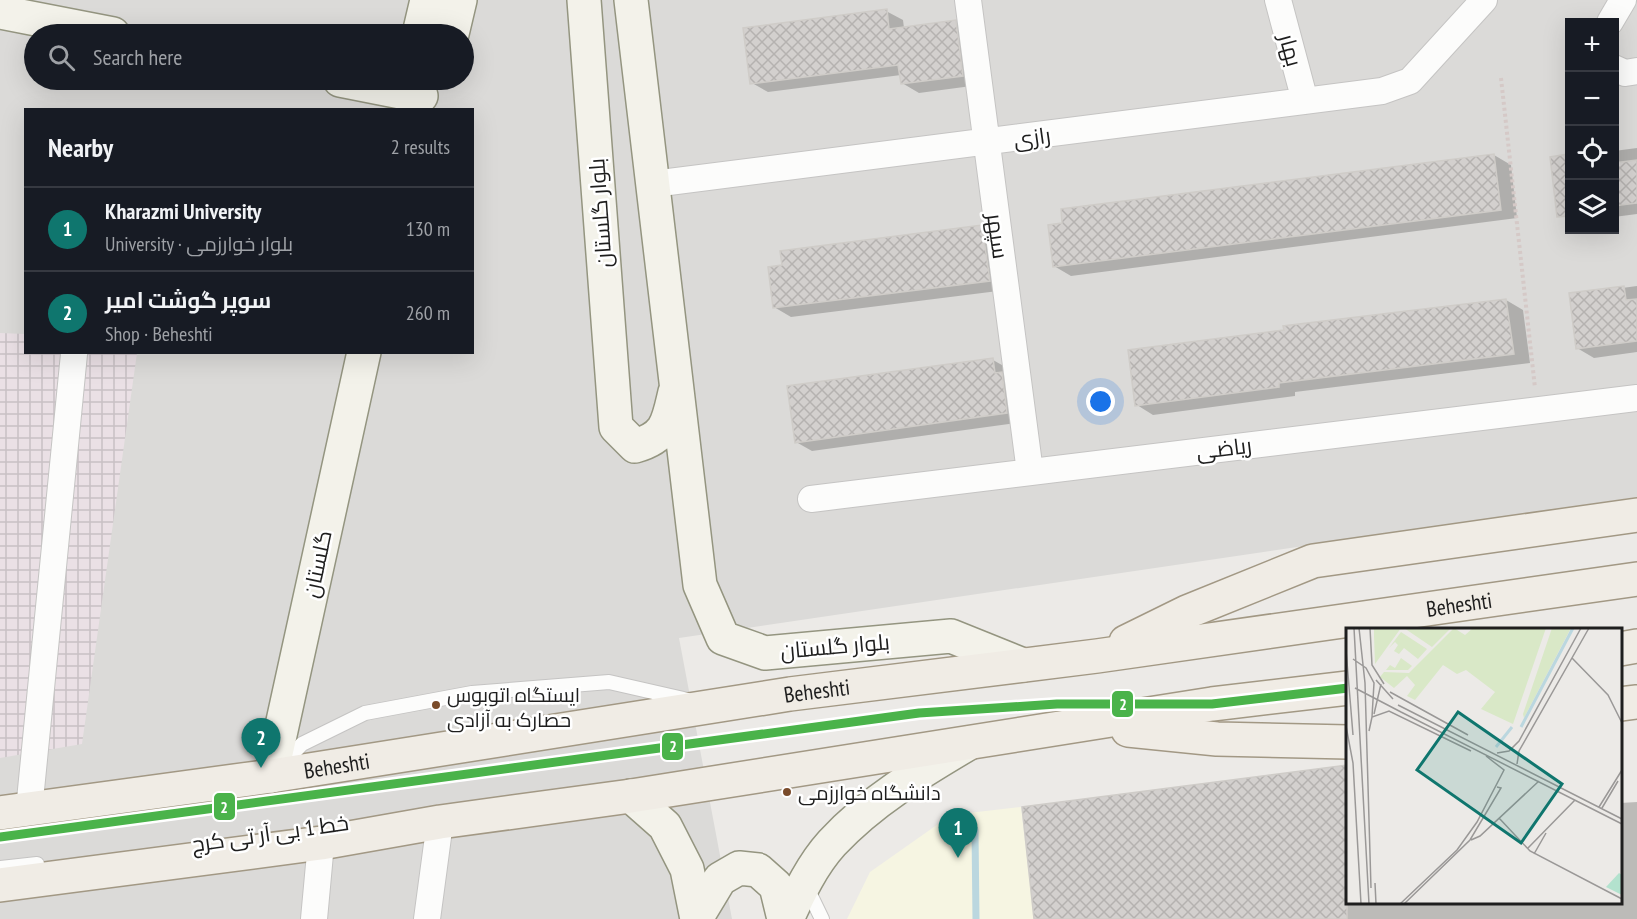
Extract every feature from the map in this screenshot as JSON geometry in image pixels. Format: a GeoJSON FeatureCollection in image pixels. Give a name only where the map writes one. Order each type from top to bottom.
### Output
{"type":"FeatureCollection","features":[{"type":"Feature","properties":{"kind":"main road"},"geometry":{"type":"LineString","coordinates":[[1097,656],[1187,612],[1313,561],[1637,515]]}},
{"type":"Feature","properties":{"kind":"main road","name":"Beheshti"},"geometry":{"type":"LineString","coordinates":[[14,811],[271,776],[710,706],[1097,656],[1637,579]]}},
{"type":"Feature","properties":{"kind":"main road"},"geometry":{"type":"LineString","coordinates":[[1622,649],[1637,646]]}},
{"type":"Feature","properties":{"kind":"main road"},"geometry":{"type":"LineString","coordinates":[[0,885],[321,843],[440,822],[631,796],[1212,704],[1346,688]]}},
{"type":"Feature","properties":{"kind":"main road"},"geometry":{"type":"LineString","coordinates":[[1622,704],[1637,702]]}},
{"type":"Feature","properties":{"kind":"main road"},"geometry":{"type":"LineString","coordinates":[[1084,725],[1217,739],[1346,742]]}},
{"type":"Feature","properties":{"kind":"street"},"geometry":{"type":"LineString","coordinates":[[421,24],[427,0]]}},
{"type":"Feature","properties":{"kind":"street"},"geometry":{"type":"LineString","coordinates":[[454,24],[460,0]]}},
{"type":"Feature","properties":{"kind":"street","name":"بلوار گلستان"},"geometry":{"type":"LineString","coordinates":[[584,0],[616,427],[635,446],[652,441],[667,425],[677,386]]}},
{"type":"Feature","properties":{"kind":"street","name":"بلوار گلستان"},"geometry":{"type":"LineString","coordinates":[[631,0],[700,585],[723,638],[765,652],[951,636],[1023,665]]}},
{"type":"Feature","properties":{"kind":"street","name":"سپهر"},"geometry":{"type":"LineString","coordinates":[[968,0],[1030,472]]}},
{"type":"Feature","properties":{"kind":"street","name":"بهار"},"geometry":{"type":"LineString","coordinates":[[1278,0],[1305,101]]}},
{"type":"Feature","properties":{"kind":"street","name":"رازی"},"geometry":{"type":"LineString","coordinates":[[653,184],[1382,91],[1410,81],[1484,0]]}},
{"type":"Feature","properties":{"kind":"street"},"geometry":{"type":"LineString","coordinates":[[1612,18],[1623,0]]}},
{"type":"Feature","properties":{"kind":"street"},"geometry":{"type":"LineString","coordinates":[[0,12],[62,24]]}},
{"type":"Feature","properties":{"kind":"street"},"geometry":{"type":"LineString","coordinates":[[1619,70],[1625,73],[1637,71]]}},
{"type":"Feature","properties":{"kind":"street"},"geometry":{"type":"LineString","coordinates":[[14,811],[74,354]]}},
{"type":"Feature","properties":{"kind":"street","name":"گلستان"},"geometry":{"type":"LineString","coordinates":[[271,776],[364,354]]}},
{"type":"Feature","properties":{"kind":"street","name":"ریاضی"},"geometry":{"type":"LineString","coordinates":[[811,499],[1637,398]]}},
{"type":"Feature","properties":{"kind":"street"},"geometry":{"type":"LineString","coordinates":[[786,919],[804,883],[831,844],[873,805],[900,784],[969,743]]}},
{"type":"Feature","properties":{"kind":"street"},"geometry":{"type":"LineString","coordinates":[[631,796],[665,826],[687,869],[697,918]]}},
{"type":"Feature","properties":{"kind":"street"},"geometry":{"type":"LineString","coordinates":[[427,919],[440,822]]}},
{"type":"Feature","properties":{"kind":"street"},"geometry":{"type":"LineString","coordinates":[[314,919],[321,843]]}},
{"type":"Feature","properties":{"kind":"street"},"geometry":{"type":"LineString","coordinates":[[697,918],[720,879],[740,868],[758,870],[776,886],[786,919]]}},
{"type":"Feature","properties":{"kind":"lane"},"geometry":{"type":"LineString","coordinates":[[271,776],[302,744],[365,713],[472,693],[609,682],[710,706]]}},
{"type":"Feature","properties":{"kind":"lane"},"geometry":{"type":"LineString","coordinates":[[0,826],[69,804]]}},
{"type":"Feature","properties":{"kind":"lane","name":"خط 1 بی آر تی کرج"},"geometry":{"type":"LineString","coordinates":[[376,819],[447,809],[541,808]]}},
{"type":"Feature","properties":{"kind":"lane"},"geometry":{"type":"LineString","coordinates":[[0,868],[54,862]]}},
{"type":"Feature","properties":{"kind":"lane"},"geometry":{"type":"LineString","coordinates":[[804,883],[822,919]]}},
{"type":"Feature","properties":{"kind":"path"},"geometry":{"type":"LineString","coordinates":[[1501,78],[1537,410]]}},
{"type":"Feature","properties":{"kind":"shaded area"},"geometry":{"type":"Polygon","coordinates":[[[0,0],[1637,0],[1637,497],[679,638],[732,919],[0,919],[0,0]]]}},
{"type":"Feature","properties":{"kind":"shaded area"},"geometry":{"type":"Polygon","coordinates":[[[0,333],[24,334],[24,354],[137,354],[82,744],[0,758],[0,333]]]}},
{"type":"Feature","properties":{"kind":"shaded area"},"geometry":{"type":"Polygon","coordinates":[[[1021,807],[1034,919],[847,919],[870,872],[951,815],[1021,807]]]}},
{"type":"Feature","properties":{"kind":"building"},"geometry":{"type":"Polygon","coordinates":[[[887,9],[889,29],[956,20],[963,76],[901,84],[898,65],[750,84],[743,28],[887,9]]]}},
{"type":"Feature","properties":{"kind":"building"},"geometry":{"type":"Polygon","coordinates":[[[1494,154],[1501,210],[1053,267],[1048,225],[1062,223],[1061,209],[1494,154]]]}},
{"type":"Feature","properties":{"kind":"building"},"geometry":{"type":"Polygon","coordinates":[[[1565,155],[1565,216],[1557,217],[1550,157],[1565,155]]]}},
{"type":"Feature","properties":{"kind":"building"},"geometry":{"type":"Polygon","coordinates":[[[1637,160],[1637,203],[1619,205],[1619,162],[1637,160]]]}},
{"type":"Feature","properties":{"kind":"building"},"geometry":{"type":"Polygon","coordinates":[[[982,225],[990,281],[773,308],[768,267],[782,265],[780,251],[982,225]]]}},
{"type":"Feature","properties":{"kind":"building"},"geometry":{"type":"Polygon","coordinates":[[[1624,286],[1626,300],[1637,299],[1637,341],[1576,349],[1569,293],[1624,286]]]}},
{"type":"Feature","properties":{"kind":"building"},"geometry":{"type":"Polygon","coordinates":[[[1506,299],[1514,354],[1279,383],[1279,387],[1135,406],[1128,350],[1284,330],[1283,326],[1506,299]]]}},
{"type":"Feature","properties":{"kind":"building"},"geometry":{"type":"Polygon","coordinates":[[[993,358],[995,373],[1002,372],[1007,413],[795,443],[787,386],[993,358]]]}},
{"type":"Feature","properties":{"kind":"building"},"geometry":{"type":"Polygon","coordinates":[[[1346,765],[1347,919],[1034,919],[1022,807],[1346,765]]]}},
{"type":"Feature","properties":{"kind":"waterway"},"geometry":{"type":"LineString","coordinates":[[975,830],[976,919]]}},
{"type":"Feature","properties":{"kind":"metro line","name":"2"},"geometry":{"type":"LineString","coordinates":[[0,837],[919,713],[1057,704],[1212,704],[1346,688]]}},
{"type":"Feature","properties":{"kind":"place","name":"ایستگاه اتوبوس حصارک به آزادی"},"geometry":{"type":"Point","coordinates":[436,705]}},
{"type":"Feature","properties":{"kind":"place","name":"سوپر گوشت امیر"},"geometry":{"type":"Point","coordinates":[261,768]}},
{"type":"Feature","properties":{"kind":"place","name":"دانشگاه خوارزمی"},"geometry":{"type":"Point","coordinates":[787,792]}},
{"type":"Feature","properties":{"kind":"place","name":"Kharazmi University"},"geometry":{"type":"Point","coordinates":[958,858]}}]}
